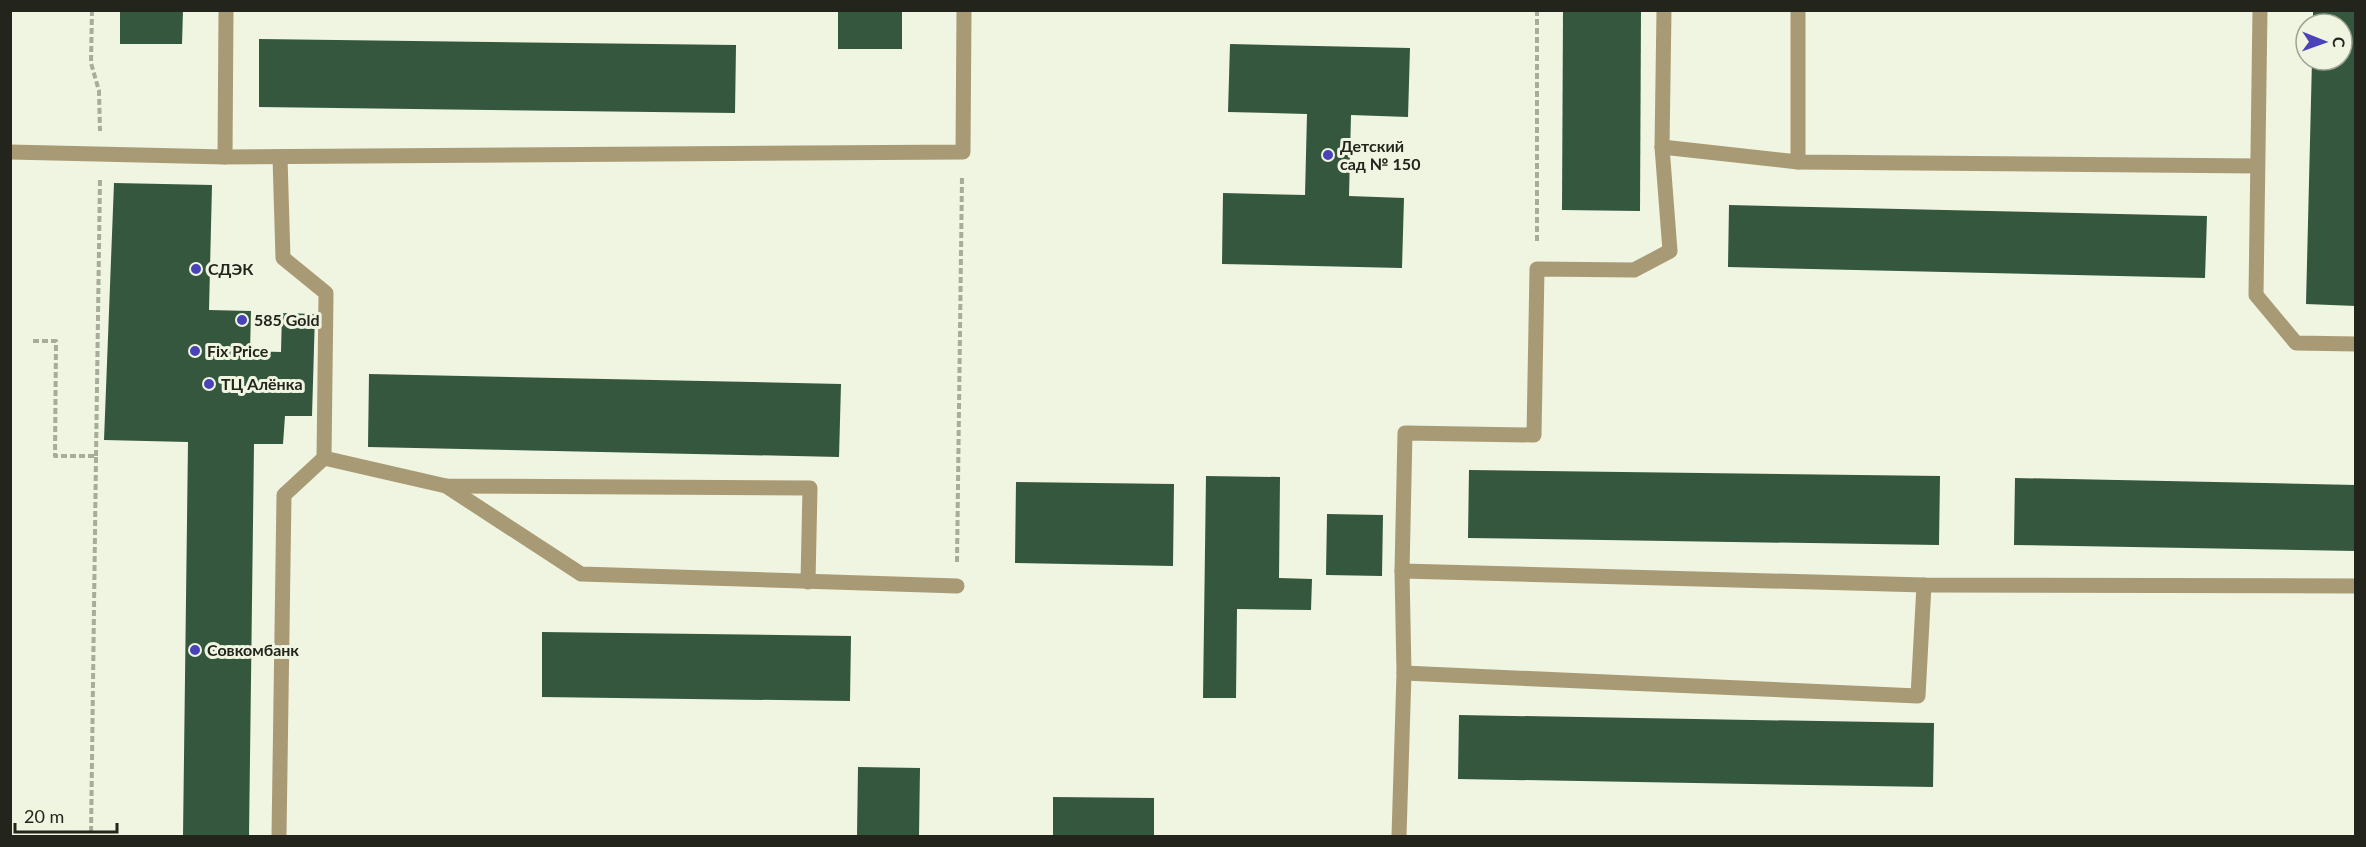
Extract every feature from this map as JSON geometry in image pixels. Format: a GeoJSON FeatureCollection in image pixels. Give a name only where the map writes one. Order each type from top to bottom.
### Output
{"type":"FeatureCollection","features":[{"type":"Feature","properties":{"kind":"lane"},"geometry":{"type":"LineString","coordinates":[[225,157],[226,10]]}},
{"type":"Feature","properties":{"kind":"lane"},"geometry":{"type":"LineString","coordinates":[[10,152],[225,157],[963,152],[964,10]]}},
{"type":"Feature","properties":{"kind":"lane"},"geometry":{"type":"LineString","coordinates":[[1399,837],[1404,673],[1402,571],[1405,434],[1534,435],[1537,269],[1634,270],[1670,251],[1662,147],[1664,10]]}},
{"type":"Feature","properties":{"kind":"lane"},"geometry":{"type":"LineString","coordinates":[[1798,10],[1798,162]]}},
{"type":"Feature","properties":{"kind":"lane"},"geometry":{"type":"LineString","coordinates":[[2260,10],[2256,295],[2296,343],[2355,344]]}},
{"type":"Feature","properties":{"kind":"lane"},"geometry":{"type":"LineString","coordinates":[[1662,147],[1798,162],[2257,166]]}},
{"type":"Feature","properties":{"kind":"lane"},"geometry":{"type":"LineString","coordinates":[[279,837],[284,495],[324,458],[326,293],[283,258],[280,157]]}},
{"type":"Feature","properties":{"kind":"lane"},"geometry":{"type":"LineString","coordinates":[[324,458],[446,486],[810,488],[808,582]]}},
{"type":"Feature","properties":{"kind":"lane"},"geometry":{"type":"LineString","coordinates":[[446,486],[581,574],[957,586]]}},
{"type":"Feature","properties":{"kind":"lane"},"geometry":{"type":"LineString","coordinates":[[1402,571],[1924,585],[2355,586]]}},
{"type":"Feature","properties":{"kind":"lane"},"geometry":{"type":"LineString","coordinates":[[1404,673],[1918,696],[1924,585]]}},
{"type":"Feature","properties":{"kind":"path"},"geometry":{"type":"LineString","coordinates":[[91,837],[100,154],[99,91],[91,63],[92,10]]}},
{"type":"Feature","properties":{"kind":"path"},"geometry":{"type":"LineString","coordinates":[[1537,10],[1537,269]]}},
{"type":"Feature","properties":{"kind":"path"},"geometry":{"type":"LineString","coordinates":[[957,586],[963,152]]}},
{"type":"Feature","properties":{"kind":"path"},"geometry":{"type":"LineString","coordinates":[[33,341],[56,341],[55,456],[96,456]]}},
{"type":"Feature","properties":{"kind":"building"},"geometry":{"type":"Polygon","coordinates":[[[120,10],[183,10],[182,44],[120,44],[120,10]]]}},
{"type":"Feature","properties":{"kind":"building"},"geometry":{"type":"Polygon","coordinates":[[[838,10],[902,10],[902,49],[838,49],[838,10]]]}},
{"type":"Feature","properties":{"kind":"building"},"geometry":{"type":"Polygon","coordinates":[[[1563,10],[1641,10],[1640,211],[1562,210],[1563,10]]]}},
{"type":"Feature","properties":{"kind":"building"},"geometry":{"type":"Polygon","coordinates":[[[2313,10],[2356,10],[2356,306],[2306,304],[2312,72],[2354,72],[2354,12],[2313,12],[2313,10]]]}},
{"type":"Feature","properties":{"kind":"building"},"geometry":{"type":"Polygon","coordinates":[[[259,39],[736,45],[735,113],[259,107],[259,39]]]}},
{"type":"Feature","properties":{"kind":"building","name":"Детский сад № 150"},"geometry":{"type":"Polygon","coordinates":[[[1230,44],[1410,48],[1408,117],[1351,115],[1349,196],[1404,198],[1402,268],[1222,264],[1223,193],[1305,195],[1307,114],[1228,112],[1230,44]]]}},
{"type":"Feature","properties":{"kind":"building"},"geometry":{"type":"Polygon","coordinates":[[[114,183],[212,185],[209,310],[251,311],[250,351],[281,352],[282,313],[315,314],[312,416],[285,416],[283,444],[254,444],[249,836],[183,836],[188,442],[104,440],[114,183]]]}},
{"type":"Feature","properties":{"kind":"building"},"geometry":{"type":"Polygon","coordinates":[[[1729,205],[2207,216],[2205,278],[1728,267],[1729,205]]]}},
{"type":"Feature","properties":{"kind":"building"},"geometry":{"type":"Polygon","coordinates":[[[369,374],[841,384],[839,457],[368,447],[369,374]]]}},
{"type":"Feature","properties":{"kind":"building"},"geometry":{"type":"Polygon","coordinates":[[[1469,470],[1940,476],[1939,545],[1468,538],[1469,470]]]}},
{"type":"Feature","properties":{"kind":"building"},"geometry":{"type":"Polygon","coordinates":[[[1206,476],[1280,477],[1279,578],[1312,579],[1311,610],[1237,609],[1236,698],[1203,698],[1206,476]]]}},
{"type":"Feature","properties":{"kind":"building"},"geometry":{"type":"Polygon","coordinates":[[[2015,478],[2356,485],[2356,551],[2014,545],[2015,478]]]}},
{"type":"Feature","properties":{"kind":"building"},"geometry":{"type":"Polygon","coordinates":[[[1016,482],[1174,484],[1173,566],[1015,563],[1016,482]]]}},
{"type":"Feature","properties":{"kind":"building"},"geometry":{"type":"Polygon","coordinates":[[[1327,514],[1383,515],[1382,576],[1326,575],[1327,514]]]}},
{"type":"Feature","properties":{"kind":"building"},"geometry":{"type":"Polygon","coordinates":[[[542,632],[851,636],[850,701],[542,697],[542,632]]]}},
{"type":"Feature","properties":{"kind":"building"},"geometry":{"type":"Polygon","coordinates":[[[1459,715],[1934,723],[1933,787],[1458,779],[1459,715]]]}},
{"type":"Feature","properties":{"kind":"building"},"geometry":{"type":"Polygon","coordinates":[[[858,767],[920,768],[919,836],[857,836],[858,767]]]}},
{"type":"Feature","properties":{"kind":"building"},"geometry":{"type":"Polygon","coordinates":[[[1053,797],[1154,798],[1154,836],[1053,836],[1053,797]]]}},
{"type":"Feature","properties":{"kind":"place","name":"Детский сад № 150"},"geometry":{"type":"Point","coordinates":[1328,155]}},
{"type":"Feature","properties":{"kind":"place","name":"СДЭК"},"geometry":{"type":"Point","coordinates":[196,269]}},
{"type":"Feature","properties":{"kind":"place","name":"585 Gold"},"geometry":{"type":"Point","coordinates":[242,320]}},
{"type":"Feature","properties":{"kind":"place","name":"Fix Price"},"geometry":{"type":"Point","coordinates":[195,351]}},
{"type":"Feature","properties":{"kind":"place","name":"ТЦ Алёнка"},"geometry":{"type":"Point","coordinates":[209,384]}},
{"type":"Feature","properties":{"kind":"place","name":"Совкомбанк"},"geometry":{"type":"Point","coordinates":[195,650]}}]}
